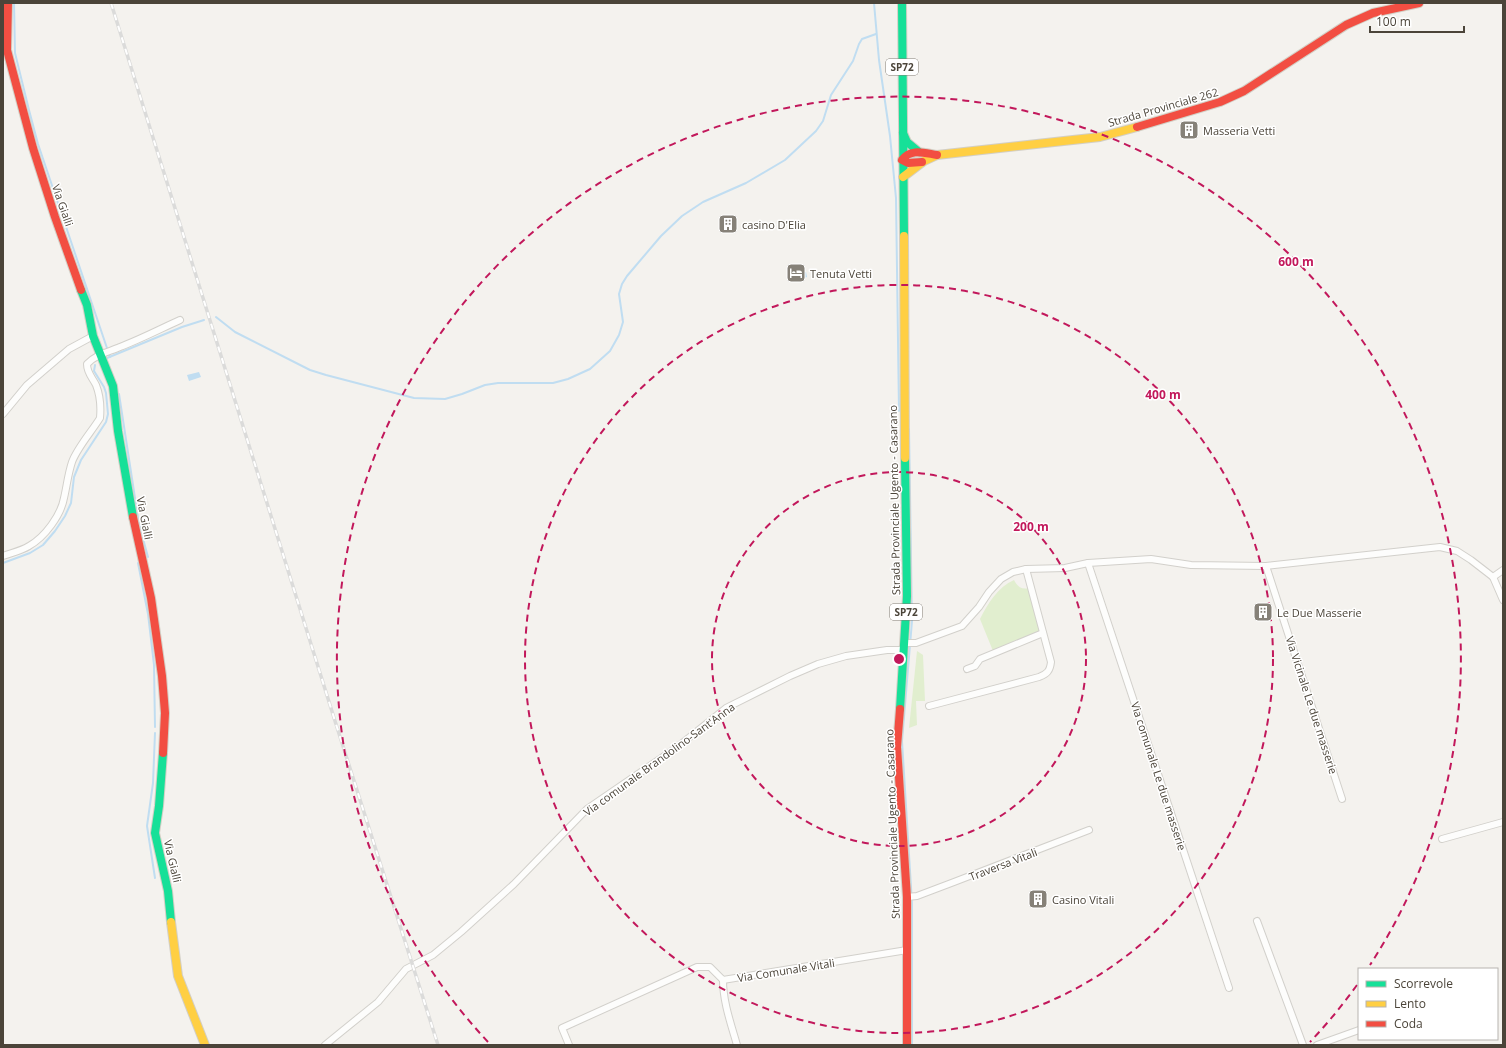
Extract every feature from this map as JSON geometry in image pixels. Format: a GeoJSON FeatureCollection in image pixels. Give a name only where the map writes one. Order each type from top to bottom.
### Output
{"type":"FeatureCollection","features":[{"type":"Feature","properties":{"kind":"street","name":"Via Gialli"},"geometry":{"type":"LineString","coordinates":[[8,3],[7,50],[33,148],[55,217],[88,305],[93,336],[102,354],[113,386],[118,431],[136,532],[151,598],[162,676],[165,734],[155,833],[168,891],[172,939],[178,976],[204,1045]]}},
{"type":"Feature","properties":{"kind":"street","name":"Strada Provinciale Ugento - Casarano"},"geometry":{"type":"LineString","coordinates":[[902,3],[902,160],[907,596],[897,747],[907,897],[907,1045]]}},
{"type":"Feature","properties":{"kind":"street","name":"Strada Provinciale 262"},"geometry":{"type":"LineString","coordinates":[[938,156],[1100,137],[1220,102],[1244,91],[1346,25],[1373,13],[1419,3]]}},
{"type":"Feature","properties":{"kind":"street"},"geometry":{"type":"LineString","coordinates":[[902,130],[907,142],[919,152]]}},
{"type":"Feature","properties":{"kind":"street"},"geometry":{"type":"LineString","coordinates":[[919,152],[938,156],[924,161],[908,163],[902,160],[906,154],[919,152]]}},
{"type":"Feature","properties":{"kind":"street"},"geometry":{"type":"LineString","coordinates":[[903,177],[924,161]]}},
{"type":"Feature","properties":{"kind":"street"},"geometry":{"type":"LineString","coordinates":[[3,556],[29,546],[39,539],[61,508],[67,476],[73,460],[100,418],[101,410],[98,393],[96,385],[87,370],[88,364],[92,359],[102,354],[180,320]]}},
{"type":"Feature","properties":{"kind":"street"},"geometry":{"type":"LineString","coordinates":[[3,414],[27,385],[69,349],[93,336]]}},
{"type":"Feature","properties":{"kind":"street","name":"Via comunale Brandolino-Sant'Anna"},"geometry":{"type":"LineString","coordinates":[[325,1045],[378,1002],[406,969],[433,955],[461,932],[514,884],[587,809],[676,748],[726,708],[790,676],[818,664],[846,656],[887,650],[916,643],[962,626],[1001,579],[1013,572],[1026,569],[1065,568],[1088,563],[1151,559],[1191,565],[1266,566],[1440,547],[1457,552],[1471,560],[1492,577]]}},
{"type":"Feature","properties":{"kind":"street","name":"Via comunale Le due masserie"},"geometry":{"type":"LineString","coordinates":[[1088,563],[1229,988]]}},
{"type":"Feature","properties":{"kind":"street","name":"Via Vicinale Le due masserie"},"geometry":{"type":"LineString","coordinates":[[1266,566],[1342,799]]}},
{"type":"Feature","properties":{"kind":"street"},"geometry":{"type":"LineString","coordinates":[[929,706],[1047,674],[1051,662],[1026,569]]}},
{"type":"Feature","properties":{"kind":"street"},"geometry":{"type":"LineString","coordinates":[[1503,570],[1492,577],[1503,600]]}},
{"type":"Feature","properties":{"kind":"street"},"geometry":{"type":"LineString","coordinates":[[967,669],[975,666],[980,659],[1043,633]]}},
{"type":"Feature","properties":{"kind":"street"},"geometry":{"type":"LineString","coordinates":[[1442,839],[1503,822]]}},
{"type":"Feature","properties":{"kind":"street","name":"Traversa Vitali"},"geometry":{"type":"LineString","coordinates":[[907,897],[917,896],[1023,857],[1088,830]]}},
{"type":"Feature","properties":{"kind":"street"},"geometry":{"type":"LineString","coordinates":[[1257,921],[1303,1045]]}},
{"type":"Feature","properties":{"kind":"street","name":"Via Comunale Vitali"},"geometry":{"type":"LineString","coordinates":[[569,1045],[562,1028],[697,967],[710,967],[723,980],[907,950]]}},
{"type":"Feature","properties":{"kind":"street"},"geometry":{"type":"LineString","coordinates":[[723,980],[723,989],[728,1014],[737,1045]]}},
{"type":"Feature","properties":{"kind":"street"},"geometry":{"type":"LineString","coordinates":[[1317,1045],[1358,1030]]}},
{"type":"Feature","properties":{"kind":"green space"},"geometry":{"type":"Polygon","coordinates":[[[1014,580],[1024,589],[1030,588],[1040,628],[1039,631],[993,651],[980,619],[986,607],[998,591],[1014,580]]]}},
{"type":"Feature","properties":{"kind":"green space"},"geometry":{"type":"Polygon","coordinates":[[[917,651],[923,655],[925,701],[916,701],[917,725],[909,728],[917,651]]]}},
{"type":"Feature","properties":{"kind":"water"},"geometry":{"type":"Polygon","coordinates":[[[806,272],[807,277],[796,281],[794,276],[806,272]]]}},
{"type":"Feature","properties":{"kind":"water"},"geometry":{"type":"Polygon","coordinates":[[[199,372],[201,377],[189,381],[187,375],[199,372]]]}},
{"type":"Feature","properties":{"kind":"waterway"},"geometry":{"type":"LineString","coordinates":[[14,3],[15,53],[38,144],[110,357]]}},
{"type":"Feature","properties":{"kind":"waterway"},"geometry":{"type":"LineString","coordinates":[[874,3],[879,60],[890,136],[896,198],[899,411]]}},
{"type":"Feature","properties":{"kind":"waterway"},"geometry":{"type":"LineString","coordinates":[[216,317],[235,332],[310,370],[414,398],[445,399],[485,385],[498,383],[553,383],[568,379],[590,369],[610,351],[619,335],[623,322],[619,294],[622,284],[661,236],[682,216],[703,202],[746,183],[785,160],[816,131],[823,121],[831,95],[853,61],[862,39],[876,34]]}},
{"type":"Feature","properties":{"kind":"waterway"},"geometry":{"type":"LineString","coordinates":[[107,358],[182,327],[204,320]]}},
{"type":"Feature","properties":{"kind":"waterway"},"geometry":{"type":"LineString","coordinates":[[3,563],[30,553],[43,545],[65,516],[71,503],[74,477],[81,460],[106,422],[108,414],[106,393],[94,371],[95,365]]}},
{"type":"Feature","properties":{"kind":"waterway"},"geometry":{"type":"LineString","coordinates":[[119,394],[139,524],[148,557]]}},
{"type":"Feature","properties":{"kind":"waterway"},"geometry":{"type":"LineString","coordinates":[[909,429],[912,621],[902,741],[912,903],[912,1045]]}},
{"type":"Feature","properties":{"kind":"waterway"},"geometry":{"type":"LineString","coordinates":[[138,563],[148,614],[154,665],[155,727]]}},
{"type":"Feature","properties":{"kind":"waterway"},"geometry":{"type":"LineString","coordinates":[[155,733],[153,783],[147,826],[155,878]]}},
{"type":"Feature","properties":{"kind":"railway"},"geometry":{"type":"LineString","coordinates":[[111,3],[335,721],[438,1045]]}},
{"type":"Feature","properties":{"kind":"traffic: fast"},"geometry":{"type":"LineString","coordinates":[[902,3],[904,236]]}},
{"type":"Feature","properties":{"kind":"traffic: fast"},"geometry":{"type":"LineString","coordinates":[[903,133],[907,142],[919,152]]}},
{"type":"Feature","properties":{"kind":"traffic: fast"},"geometry":{"type":"LineString","coordinates":[[81,290],[87,305],[93,336],[113,386],[118,431],[133,517]]}},
{"type":"Feature","properties":{"kind":"traffic: fast"},"geometry":{"type":"LineString","coordinates":[[900,709],[907,596],[905,458]]}},
{"type":"Feature","properties":{"kind":"traffic: fast"},"geometry":{"type":"LineString","coordinates":[[163,753],[159,806],[155,833],[168,891],[171,922]]}},
{"type":"Feature","properties":{"kind":"traffic: slow"},"geometry":{"type":"LineString","coordinates":[[903,177],[924,161],[937,155],[1100,137],[1137,127]]}},
{"type":"Feature","properties":{"kind":"traffic: slow"},"geometry":{"type":"LineString","coordinates":[[904,236],[905,458]]}},
{"type":"Feature","properties":{"kind":"traffic: slow"},"geometry":{"type":"LineString","coordinates":[[171,922],[178,976],[205,1045]]}},
{"type":"Feature","properties":{"kind":"traffic: jam"},"geometry":{"type":"LineString","coordinates":[[8,3],[7,50],[33,148],[55,217],[81,290]]}},
{"type":"Feature","properties":{"kind":"traffic: jam"},"geometry":{"type":"LineString","coordinates":[[1137,127],[1220,102],[1244,91],[1346,25],[1373,13],[1419,3]]}},
{"type":"Feature","properties":{"kind":"traffic: jam"},"geometry":{"type":"LineString","coordinates":[[922,162],[908,163],[902,160],[909,154],[918,152],[937,155]]}},
{"type":"Feature","properties":{"kind":"traffic: jam"},"geometry":{"type":"LineString","coordinates":[[133,517],[151,598],[162,676],[165,713],[163,753]]}},
{"type":"Feature","properties":{"kind":"traffic: jam"},"geometry":{"type":"LineString","coordinates":[[900,709],[897,747],[907,897],[907,1045]]}},
{"type":"Feature","properties":{"kind":"place","name":"Masseria Vetti"},"geometry":{"type":"Point","coordinates":[1189,130]}},
{"type":"Feature","properties":{"kind":"place","name":"casino D'Elia"},"geometry":{"type":"Point","coordinates":[728,224]}},
{"type":"Feature","properties":{"kind":"place","name":"Tenuta Vetti"},"geometry":{"type":"Point","coordinates":[796,273]}},
{"type":"Feature","properties":{"kind":"place","name":"Le Due Masserie"},"geometry":{"type":"Point","coordinates":[1263,612]}},
{"type":"Feature","properties":{"kind":"place","name":"Casino Vitali"},"geometry":{"type":"Point","coordinates":[1038,899]}}]}
